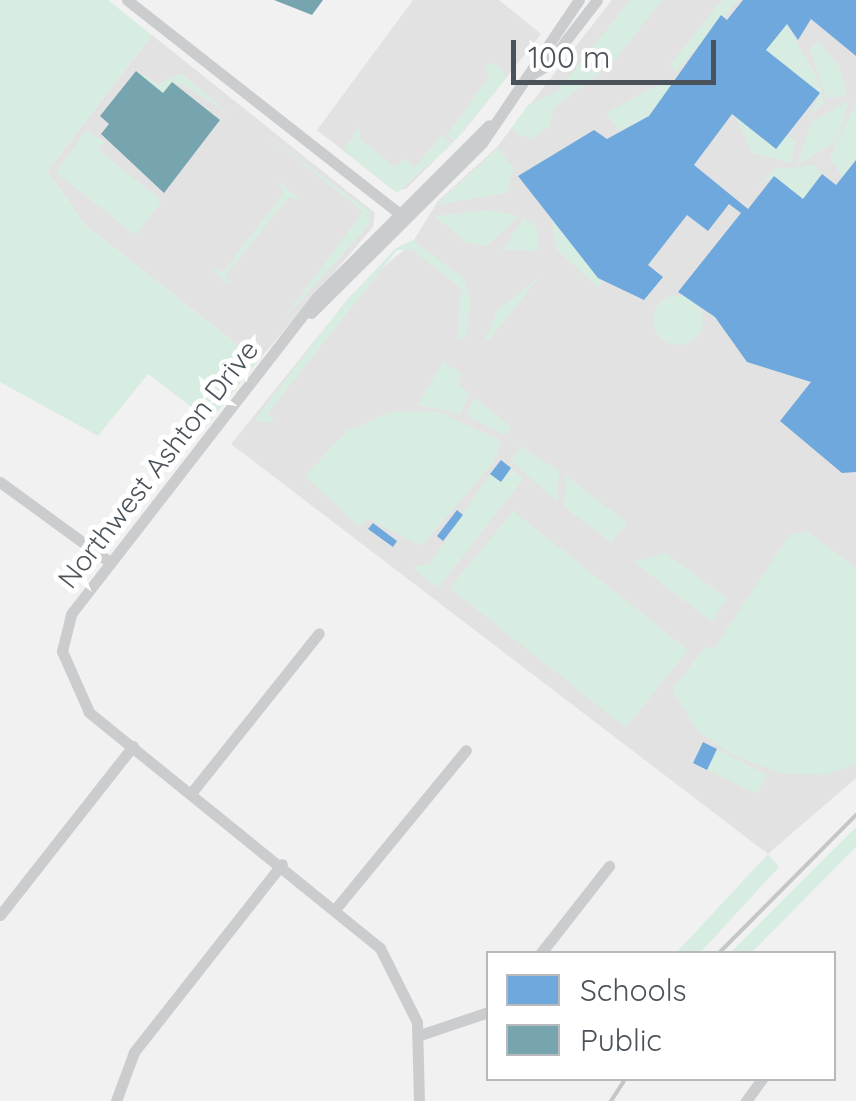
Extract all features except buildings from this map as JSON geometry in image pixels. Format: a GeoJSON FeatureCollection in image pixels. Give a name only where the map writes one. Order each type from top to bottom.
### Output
{"type":"FeatureCollection","features":[{"type":"Feature","properties":{"kind":"street"},"geometry":{"type":"LineString","coordinates":[[127,0],[396,211]]}},
{"type":"Feature","properties":{"kind":"street","name":"Northwest Ashton Drive"},"geometry":{"type":"LineString","coordinates":[[420,1035],[396,970],[337,908],[133,746],[75,694],[62,652],[72,614],[111,563],[396,211],[488,125],[526,78],[578,0]]}},
{"type":"Feature","properties":{"kind":"street","name":"Northwest Ashton Drive"},"geometry":{"type":"LineString","coordinates":[[526,78],[546,66],[597,0]]}},
{"type":"Feature","properties":{"kind":"street","name":"Northwest Ashton Drive"},"geometry":{"type":"LineString","coordinates":[[311,313],[474,152],[488,125]]}},
{"type":"Feature","properties":{"kind":"street"},"geometry":{"type":"LineString","coordinates":[[0,482],[111,563]]}},
{"type":"Feature","properties":{"kind":"street"},"geometry":{"type":"LineString","coordinates":[[192,792],[319,633]]}},
{"type":"Feature","properties":{"kind":"street"},"geometry":{"type":"LineString","coordinates":[[0,915],[133,746]]}},
{"type":"Feature","properties":{"kind":"street"},"geometry":{"type":"LineString","coordinates":[[337,908],[466,750]]}},
{"type":"Feature","properties":{"kind":"street"},"geometry":{"type":"LineString","coordinates":[[116,1101],[134,1052],[282,864]]}},
{"type":"Feature","properties":{"kind":"street"},"geometry":{"type":"LineString","coordinates":[[542,951],[609,866]]}},
{"type":"Feature","properties":{"kind":"street"},"geometry":{"type":"LineString","coordinates":[[419,1101],[420,1035],[486,1013]]}},
{"type":"Feature","properties":{"kind":"shaded area"},"geometry":{"type":"Polygon","coordinates":[[[413,0],[499,0],[541,34],[464,131],[406,189],[393,190],[317,130],[413,0]]]}},
{"type":"Feature","properties":{"kind":"shaded area"},"geometry":{"type":"Polygon","coordinates":[[[612,0],[856,0],[856,778],[768,854],[231,444],[353,293],[412,243],[438,201],[496,148],[612,0]]]}},
{"type":"Feature","properties":{"kind":"shaded area"},"geometry":{"type":"Polygon","coordinates":[[[152,35],[375,213],[373,227],[258,361],[85,225],[47,171],[152,35]]]}},
{"type":"Feature","properties":{"kind":"green space"},"geometry":{"type":"Polygon","coordinates":[[[0,0],[108,0],[152,35],[47,171],[85,225],[258,361],[210,421],[148,374],[98,436],[0,382],[0,0]]]}},
{"type":"Feature","properties":{"kind":"green space"},"geometry":{"type":"Polygon","coordinates":[[[630,0],[662,0],[611,65],[553,108],[550,126],[531,139],[518,135],[512,127],[528,105],[558,91],[630,0]]]}},
{"type":"Feature","properties":{"kind":"green space"},"geometry":{"type":"Polygon","coordinates":[[[722,0],[738,0],[676,72],[671,64],[722,0]]]}},
{"type":"Feature","properties":{"kind":"green space"},"geometry":{"type":"Polygon","coordinates":[[[787,24],[820,84],[824,103],[812,113],[819,92],[766,50],[787,24]]]}},
{"type":"Feature","properties":{"kind":"green space"},"geometry":{"type":"Polygon","coordinates":[[[818,42],[838,64],[847,95],[827,99],[810,49],[818,42]]]}},
{"type":"Feature","properties":{"kind":"green space"},"geometry":{"type":"Polygon","coordinates":[[[495,63],[507,77],[455,141],[447,135],[490,75],[483,66],[495,63]]]}},
{"type":"Feature","properties":{"kind":"green space"},"geometry":{"type":"Polygon","coordinates":[[[132,68],[158,84],[181,73],[229,114],[189,88],[172,82],[163,93],[132,68]]]}},
{"type":"Feature","properties":{"kind":"green space"},"geometry":{"type":"Polygon","coordinates":[[[665,81],[672,86],[649,116],[619,131],[606,113],[665,81]]]}},
{"type":"Feature","properties":{"kind":"green space"},"geometry":{"type":"Polygon","coordinates":[[[849,101],[837,141],[797,165],[811,122],[849,101]]]}},
{"type":"Feature","properties":{"kind":"green space"},"geometry":{"type":"Polygon","coordinates":[[[856,101],[856,160],[842,177],[830,158],[856,101]]]}},
{"type":"Feature","properties":{"kind":"green space"},"geometry":{"type":"Polygon","coordinates":[[[735,116],[796,140],[791,163],[752,153],[735,116]]]}},
{"type":"Feature","properties":{"kind":"green space"},"geometry":{"type":"Polygon","coordinates":[[[360,126],[360,139],[395,167],[404,159],[415,167],[442,135],[452,144],[397,193],[344,150],[360,126]]]}},
{"type":"Feature","properties":{"kind":"green space"},"geometry":{"type":"Polygon","coordinates":[[[87,130],[104,142],[98,150],[162,201],[135,235],[56,172],[87,130]]]}},
{"type":"Feature","properties":{"kind":"green space"},"geometry":{"type":"Polygon","coordinates":[[[263,132],[369,211],[369,225],[281,322],[363,212],[263,132]]]}},
{"type":"Feature","properties":{"kind":"green space"},"geometry":{"type":"Polygon","coordinates":[[[498,148],[514,168],[506,193],[436,205],[498,148]]]}},
{"type":"Feature","properties":{"kind":"green space"},"geometry":{"type":"Polygon","coordinates":[[[815,165],[822,174],[803,199],[774,177],[758,186],[775,169],[815,165]]]}},
{"type":"Feature","properties":{"kind":"green space"},"geometry":{"type":"Polygon","coordinates":[[[279,182],[301,200],[289,197],[226,275],[229,286],[210,267],[223,272],[284,193],[279,182]]]}},
{"type":"Feature","properties":{"kind":"green space"},"geometry":{"type":"Polygon","coordinates":[[[486,210],[519,216],[486,246],[465,242],[435,216],[486,210]]]}},
{"type":"Feature","properties":{"kind":"green space"},"geometry":{"type":"Polygon","coordinates":[[[550,214],[603,284],[599,288],[557,250],[550,214]]]}},
{"type":"Feature","properties":{"kind":"green space"},"geometry":{"type":"Polygon","coordinates":[[[524,218],[537,227],[538,251],[503,249],[524,218]]]}},
{"type":"Feature","properties":{"kind":"green space"},"geometry":{"type":"Polygon","coordinates":[[[413,240],[463,278],[470,300],[466,339],[458,337],[461,288],[412,250],[397,250],[268,413],[275,423],[254,421],[346,301],[396,248],[413,240]]]}},
{"type":"Feature","properties":{"kind":"green space"},"geometry":{"type":"Polygon","coordinates":[[[538,278],[490,339],[484,341],[497,311],[538,278]]]}},
{"type":"Feature","properties":{"kind":"green space"},"geometry":{"type":"Polygon","coordinates":[[[678,295],[696,302],[703,320],[696,338],[678,345],[660,338],[653,320],[660,302],[678,295]]]}},
{"type":"Feature","properties":{"kind":"green space"},"geometry":{"type":"Polygon","coordinates":[[[443,362],[462,374],[458,384],[469,393],[460,414],[418,405],[443,362]]]}},
{"type":"Feature","properties":{"kind":"green space"},"geometry":{"type":"Polygon","coordinates":[[[474,397],[511,427],[505,435],[467,416],[474,397]]]}},
{"type":"Feature","properties":{"kind":"green space"},"geometry":{"type":"Polygon","coordinates":[[[392,412],[440,412],[501,441],[493,463],[421,546],[367,518],[360,527],[305,476],[347,431],[392,412]]]}},
{"type":"Feature","properties":{"kind":"green space"},"geometry":{"type":"Polygon","coordinates":[[[514,442],[559,471],[557,501],[511,461],[520,448],[514,442]]]}},
{"type":"Feature","properties":{"kind":"green space"},"geometry":{"type":"Polygon","coordinates":[[[497,463],[491,474],[500,482],[511,468],[523,479],[438,588],[411,567],[430,564],[497,463]]]}},
{"type":"Feature","properties":{"kind":"green space"},"geometry":{"type":"Polygon","coordinates":[[[566,476],[627,523],[611,542],[564,507],[566,476]]]}},
{"type":"Feature","properties":{"kind":"green space"},"geometry":{"type":"Polygon","coordinates":[[[513,511],[688,650],[626,728],[450,588],[513,511]]]}},
{"type":"Feature","properties":{"kind":"green space"},"geometry":{"type":"Polygon","coordinates":[[[808,532],[856,568],[856,764],[824,775],[779,773],[730,753],[698,731],[672,690],[706,646],[713,650],[790,534],[808,532]]]}},
{"type":"Feature","properties":{"kind":"green space"},"geometry":{"type":"Polygon","coordinates":[[[665,553],[727,598],[712,622],[634,562],[665,553]]]}},
{"type":"Feature","properties":{"kind":"green space"},"geometry":{"type":"Polygon","coordinates":[[[717,749],[767,775],[757,794],[707,770],[717,749]]]}},
{"type":"Feature","properties":{"kind":"green space"},"geometry":{"type":"Polygon","coordinates":[[[856,827],[856,847],[753,951],[732,951],[856,827]]]}},
{"type":"Feature","properties":{"kind":"green space"},"geometry":{"type":"Polygon","coordinates":[[[768,854],[779,867],[702,951],[678,951],[768,854]]]}},
{"type":"Feature","properties":{"kind":"railway"},"geometry":{"type":"LineString","coordinates":[[721,951],[856,815]]}},
{"type":"Feature","properties":{"kind":"railway"},"geometry":{"type":"LineString","coordinates":[[611,1101],[624,1081]]}}]}
